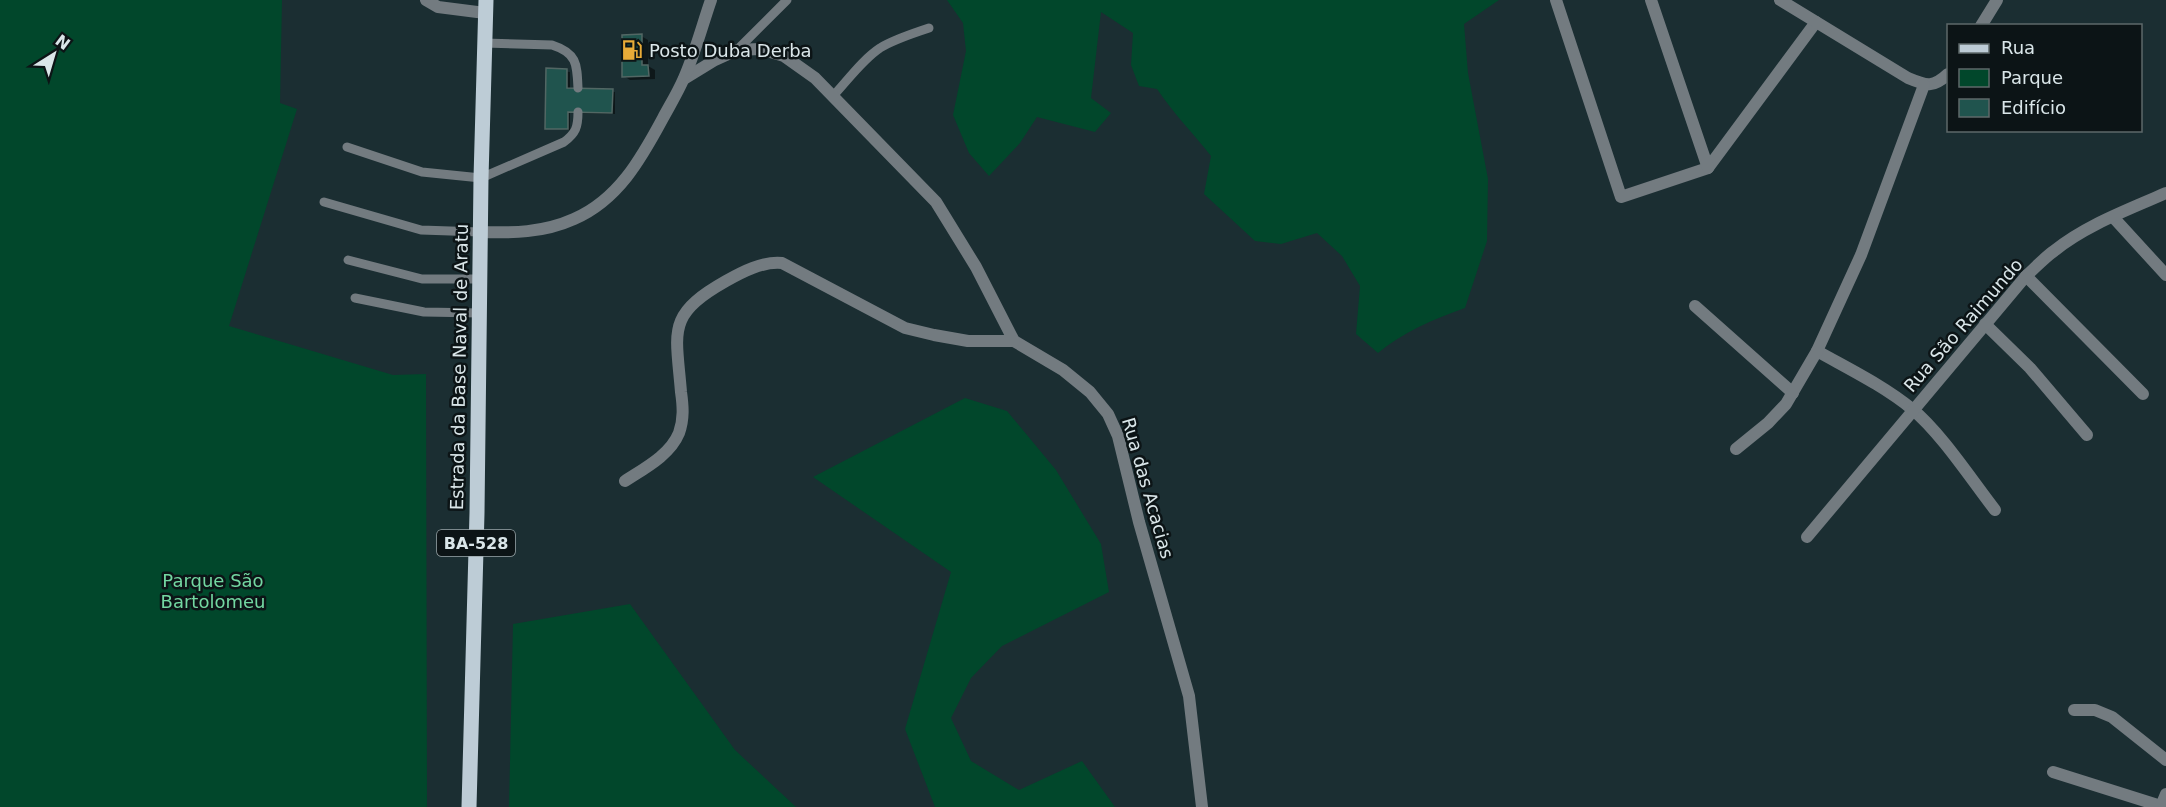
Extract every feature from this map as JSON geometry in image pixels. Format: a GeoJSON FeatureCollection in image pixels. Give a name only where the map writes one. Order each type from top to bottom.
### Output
{"type":"FeatureCollection","features":[{"type":"Feature","properties":{"kind":"main road","name":"Estrada da Base Naval de Aratu"},"geometry":{"type":"LineString","coordinates":[[470,807],[486,7]]}},
{"type":"Feature","properties":{"kind":"street"},"geometry":{"type":"LineString","coordinates":[[426,0],[438,7],[486,7]]}},
{"type":"Feature","properties":{"kind":"street"},"geometry":{"type":"LineString","coordinates":[[480,232],[511,233],[552,227],[574,219],[608,199],[644,152],[684,79],[711,0]]}},
{"type":"Feature","properties":{"kind":"street"},"geometry":{"type":"LineString","coordinates":[[1556,0],[1621,196],[1708,168],[1816,22]]}},
{"type":"Feature","properties":{"kind":"street"},"geometry":{"type":"LineString","coordinates":[[1651,0],[1708,168]]}},
{"type":"Feature","properties":{"kind":"street"},"geometry":{"type":"LineString","coordinates":[[1780,0],[1908,78],[1924,85],[1938,83],[1947,75]]}},
{"type":"Feature","properties":{"kind":"street"},"geometry":{"type":"LineString","coordinates":[[1982,24],[1997,0]]}},
{"type":"Feature","properties":{"kind":"street"},"geometry":{"type":"LineString","coordinates":[[625,481],[658,459],[678,435],[683,414],[677,339],[682,316],[690,306],[712,289],[760,266],[773,262],[782,263],[905,328],[968,341],[1014,341],[976,267],[936,202],[815,78],[784,56],[760,49],[737,50],[684,79]]}},
{"type":"Feature","properties":{"kind":"street"},"geometry":{"type":"LineString","coordinates":[[1736,449],[1768,423],[1786,404],[1817,351],[1861,255],[1924,85]]}},
{"type":"Feature","properties":{"kind":"street","name":"Rua São Raimundo"},"geometry":{"type":"LineString","coordinates":[[1807,537],[2026,276],[2055,250],[2112,217],[2166,193]]}},
{"type":"Feature","properties":{"kind":"street"},"geometry":{"type":"LineString","coordinates":[[2112,217],[2166,276]]}},
{"type":"Feature","properties":{"kind":"street"},"geometry":{"type":"LineString","coordinates":[[2026,276],[2143,394]]}},
{"type":"Feature","properties":{"kind":"street"},"geometry":{"type":"LineString","coordinates":[[1695,306],[1793,393]]}},
{"type":"Feature","properties":{"kind":"street"},"geometry":{"type":"LineString","coordinates":[[1985,324],[2030,368],[2087,435]]}},
{"type":"Feature","properties":{"kind":"street","name":"Rua das Acacias"},"geometry":{"type":"LineString","coordinates":[[1014,341],[1063,370],[1090,392],[1108,414],[1118,435],[1139,522],[1189,696],[1202,807]]}},
{"type":"Feature","properties":{"kind":"street","name":"Rua São Raimundo"},"geometry":{"type":"LineString","coordinates":[[1817,351],[1891,393],[1914,410]]}},
{"type":"Feature","properties":{"kind":"street"},"geometry":{"type":"LineString","coordinates":[[1914,410],[1929,425],[1995,510]]}},
{"type":"Feature","properties":{"kind":"street"},"geometry":{"type":"LineString","coordinates":[[2074,710],[2095,710],[2112,717],[2166,760]]}},
{"type":"Feature","properties":{"kind":"street"},"geometry":{"type":"LineString","coordinates":[[2053,772],[2164,802]]}},
{"type":"Feature","properties":{"kind":"lane"},"geometry":{"type":"LineString","coordinates":[[737,50],[787,0]]}},
{"type":"Feature","properties":{"kind":"lane"},"geometry":{"type":"LineString","coordinates":[[833,96],[879,49],[896,39],[929,28]]}},
{"type":"Feature","properties":{"kind":"lane"},"geometry":{"type":"LineString","coordinates":[[484,43],[552,45],[562,49],[571,55],[577,65],[578,88]]}},
{"type":"Feature","properties":{"kind":"lane"},"geometry":{"type":"LineString","coordinates":[[347,147],[422,172],[481,178],[573,136],[578,127],[578,112]]}},
{"type":"Feature","properties":{"kind":"lane"},"geometry":{"type":"LineString","coordinates":[[324,202],[421,230],[480,232]]}},
{"type":"Feature","properties":{"kind":"lane"},"geometry":{"type":"LineString","coordinates":[[348,260],[422,279],[480,279]]}},
{"type":"Feature","properties":{"kind":"lane"},"geometry":{"type":"LineString","coordinates":[[355,298],[424,312],[480,313]]}},
{"type":"Feature","properties":{"kind":"green space","name":"Parque São Bartolomeu"},"geometry":{"type":"Polygon","coordinates":[[[0,0],[282,0],[280,103],[297,109],[229,326],[393,375],[426,374],[427,807],[0,807],[0,0]]]}},
{"type":"Feature","properties":{"kind":"green space"},"geometry":{"type":"Polygon","coordinates":[[[947,0],[1499,0],[1464,24],[1468,73],[1488,179],[1487,241],[1465,308],[1419,327],[1378,353],[1356,334],[1360,286],[1342,256],[1317,233],[1281,244],[1255,241],[1204,194],[1211,156],[1157,89],[1139,86],[1131,65],[1133,33],[1101,12],[1091,98],[1111,113],[1095,132],[1037,117],[1020,143],[989,176],[969,153],[953,115],[966,51],[963,23],[947,0]]]}},
{"type":"Feature","properties":{"kind":"green space"},"geometry":{"type":"Polygon","coordinates":[[[965,398],[1007,411],[1056,470],[1101,544],[1109,592],[1002,646],[971,678],[951,718],[971,761],[1019,790],[1082,761],[1115,807],[935,807],[905,729],[951,572],[813,477],[965,398]]]}},
{"type":"Feature","properties":{"kind":"green space"},"geometry":{"type":"Polygon","coordinates":[[[630,604],[735,750],[796,807],[509,807],[513,624],[630,604]]]}},
{"type":"Feature","properties":{"kind":"building","name":"Posto Duba Derba"},"geometry":{"type":"Polygon","coordinates":[[[642,34],[642,65],[648,65],[649,76],[622,77],[622,35],[642,34]]]}},
{"type":"Feature","properties":{"kind":"building"},"geometry":{"type":"Polygon","coordinates":[[[546,68],[567,69],[567,88],[613,89],[612,113],[568,112],[568,129],[545,129],[546,68]]]}},
{"type":"Feature","properties":{"kind":"place","name":"Posto Duba Derba"},"geometry":{"type":"Point","coordinates":[632,50]}}]}
